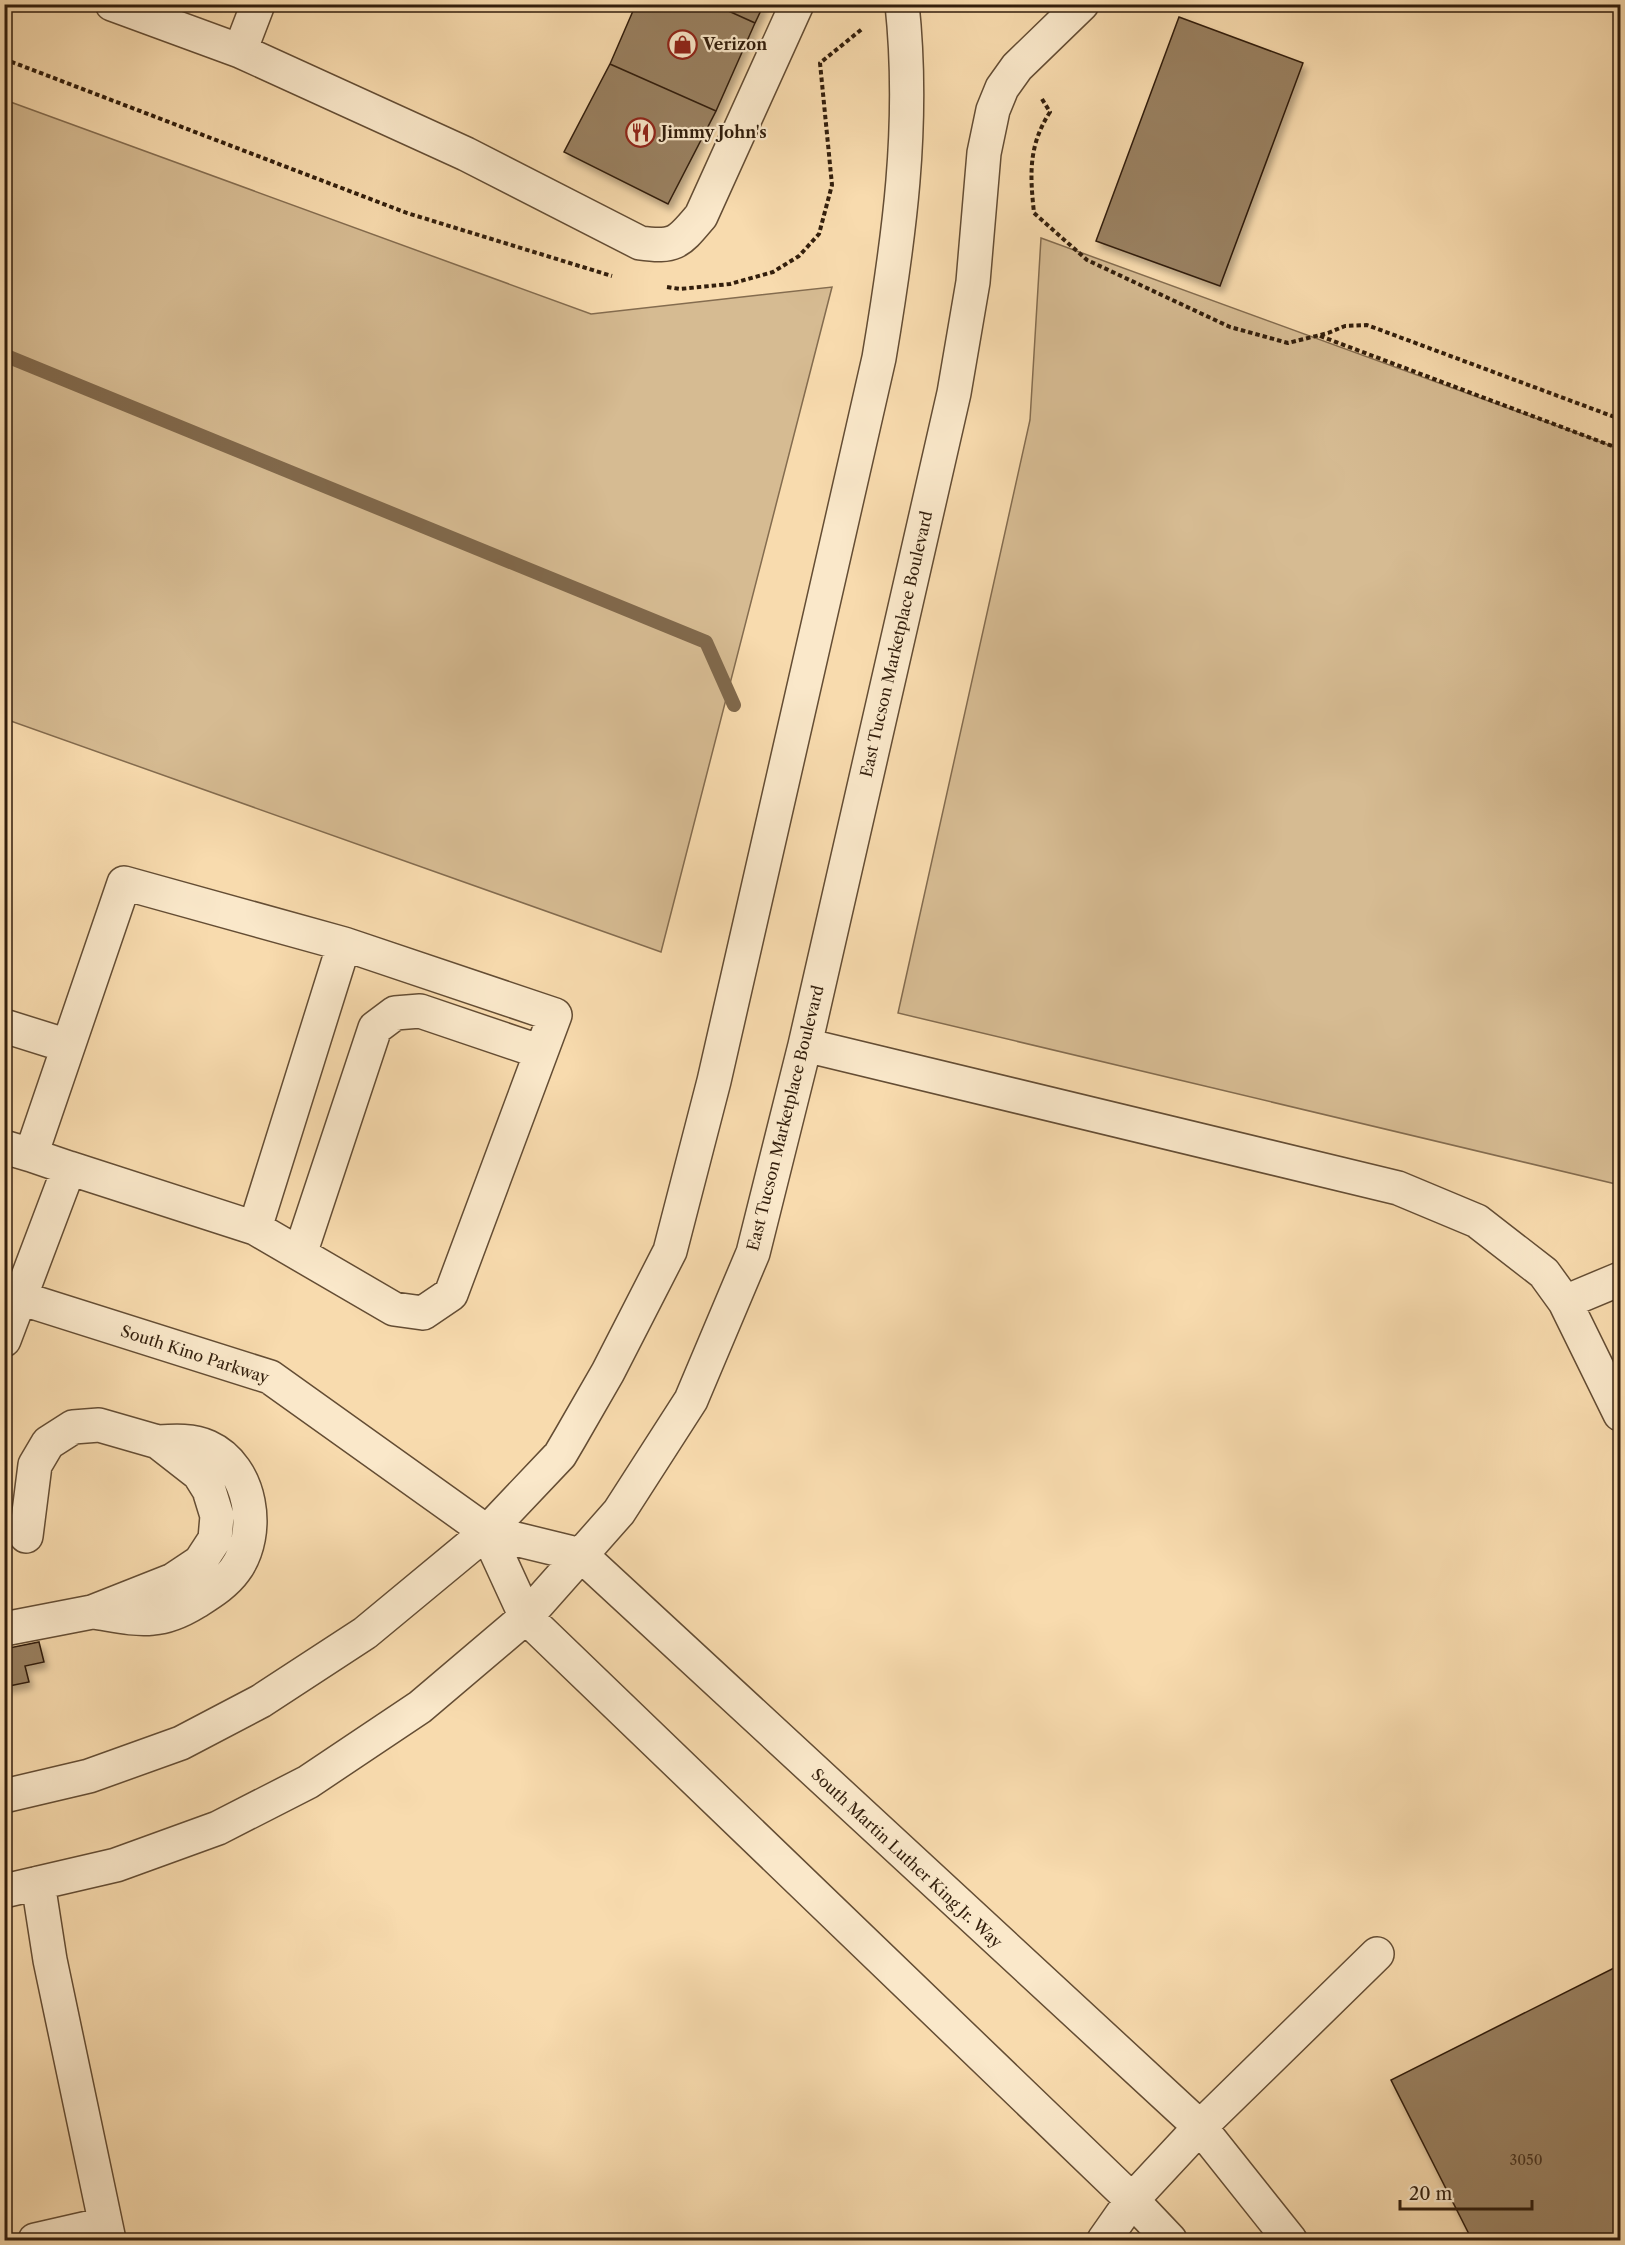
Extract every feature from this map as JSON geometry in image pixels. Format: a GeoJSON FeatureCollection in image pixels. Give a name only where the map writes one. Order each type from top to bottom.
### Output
{"type":"FeatureCollection","features":[{"type":"Feature","properties":{"kind":"street"},"geometry":{"type":"LineString","coordinates":[[112,4],[152,11],[466,154],[640,243],[662,246],[681,239],[701,216],[797,4]]}},
{"type":"Feature","properties":{"kind":"street"},"geometry":{"type":"LineString","coordinates":[[240,51],[258,4]]}},
{"type":"Feature","properties":{"kind":"street"},"geometry":{"type":"LineString","coordinates":[[4,1796],[89,1776],[170,1747],[261,1701],[365,1633],[487,1532],[560,1455],[608,1372],[669,1251],[714,1081],[879,358],[893,277],[906,152],[907,95],[902,4]]}},
{"type":"Feature","properties":{"kind":"street","name":"East Tucson Marketplace Boulevard"},"geometry":{"type":"LineString","coordinates":[[4,1891],[116,1865],[218,1828],[308,1782],[420,1707],[526,1617],[619,1512],[691,1400],[753,1253],[805,1045],[954,393],[973,282],[981,182],[993,110],[1002,88],[1017,67],[1082,4]]}},
{"type":"Feature","properties":{"kind":"street"},"geometry":{"type":"LineString","coordinates":[[124,883],[344,944],[555,1015],[451,1294],[423,1313],[394,1310],[255,1228],[18,1151],[68,1046],[124,883]]}},
{"type":"Feature","properties":{"kind":"street"},"geometry":{"type":"LineString","coordinates":[[255,1228],[344,944]]}},
{"type":"Feature","properties":{"kind":"street"},"geometry":{"type":"LineString","coordinates":[[300,1254],[375,1028],[395,1013],[420,1011],[541,1052]]}},
{"type":"Feature","properties":{"kind":"street"},"geometry":{"type":"LineString","coordinates":[[4,1026],[68,1046]]}},
{"type":"Feature","properties":{"kind":"street"},"geometry":{"type":"LineString","coordinates":[[805,1045],[1398,1188],[1477,1221],[1544,1273],[1565,1302],[1620,1414]]}},
{"type":"Feature","properties":{"kind":"street"},"geometry":{"type":"LineString","coordinates":[[4,1340],[12,1295],[69,1168]]}},
{"type":"Feature","properties":{"kind":"street"},"geometry":{"type":"LineString","coordinates":[[1565,1302],[1620,1279]]}},
{"type":"Feature","properties":{"kind":"street","name":"South Kino Parkway"},"geometry":{"type":"LineString","coordinates":[[12,1295],[270,1377],[487,1532]]}},
{"type":"Feature","properties":{"kind":"street"},"geometry":{"type":"LineString","coordinates":[[4,1629],[92,1612],[173,1580],[200,1562],[215,1539],[217,1516],[209,1490],[199,1474],[159,1442],[99,1425],[73,1427],[48,1443],[35,1465],[26,1536]]}},
{"type":"Feature","properties":{"kind":"street"},"geometry":{"type":"LineString","coordinates":[[487,1532],[526,1617],[1132,2200],[1170,2241]]}},
{"type":"Feature","properties":{"kind":"street","name":"South Martin Luther King Jr. Way"},"geometry":{"type":"LineString","coordinates":[[487,1532],[581,1555],[1200,2127],[1290,2241]]}},
{"type":"Feature","properties":{"kind":"street"},"geometry":{"type":"LineString","coordinates":[[35,2241],[107,2232],[50,1960],[38,1883]]}},
{"type":"Feature","properties":{"kind":"street"},"geometry":{"type":"LineString","coordinates":[[1104,2241],[1132,2200],[1200,2127],[1377,1954]]}},
{"type":"Feature","properties":{"kind":"path"},"geometry":{"type":"LineString","coordinates":[[1036,91],[1050,112],[1042,124],[1035,143],[1031,168],[1034,213],[1088,260],[1230,327],[1287,344],[1345,326],[1367,325],[1620,419]]}},
{"type":"Feature","properties":{"kind":"path"},"geometry":{"type":"LineString","coordinates":[[1319,335],[1620,449]]}},
{"type":"Feature","properties":{"kind":"shaded area"},"geometry":{"type":"Polygon","coordinates":[[[5,100],[591,314],[832,287],[661,952],[5,719],[5,100]]]}},
{"type":"Feature","properties":{"kind":"shaded area"},"geometry":{"type":"Polygon","coordinates":[[[1041,238],[1620,449],[1620,1185],[898,1013],[1030,420],[1041,238]]]}},
{"type":"Feature","properties":{"kind":"building","name":"Verizon"},"geometry":{"type":"Polygon","coordinates":[[[636,4],[713,4],[755,23],[716,111],[610,64],[636,4]]]}},
{"type":"Feature","properties":{"kind":"building","name":"Verizon"},"geometry":{"type":"Polygon","coordinates":[[[713,4],[764,4],[755,23],[713,4]]]}},
{"type":"Feature","properties":{"kind":"building"},"geometry":{"type":"Polygon","coordinates":[[[1179,17],[1303,63],[1220,286],[1096,241],[1179,17]]]}},
{"type":"Feature","properties":{"kind":"building","name":"Jimmy John's"},"geometry":{"type":"Polygon","coordinates":[[[610,64],[716,111],[668,204],[564,152],[610,64]]]}},
{"type":"Feature","properties":{"kind":"building"},"geometry":{"type":"Polygon","coordinates":[[[39,1642],[44,1662],[25,1666],[29,1682],[4,1687],[4,1649],[39,1642]]]}},
{"type":"Feature","properties":{"kind":"building"},"geometry":{"type":"Polygon","coordinates":[[[1620,1965],[1620,2240],[1472,2240],[1391,2080],[1620,1965]]]}},
{"type":"Feature","properties":{"kind":"waterway"},"geometry":{"type":"LineString","coordinates":[[4,355],[706,642],[734,705]]}},
{"type":"Feature","properties":{"kind":"place","name":"Verizon"},"geometry":{"type":"Point","coordinates":[682,44]}},
{"type":"Feature","properties":{"kind":"place","name":"Jimmy John's"},"geometry":{"type":"Point","coordinates":[640,132]}}]}
